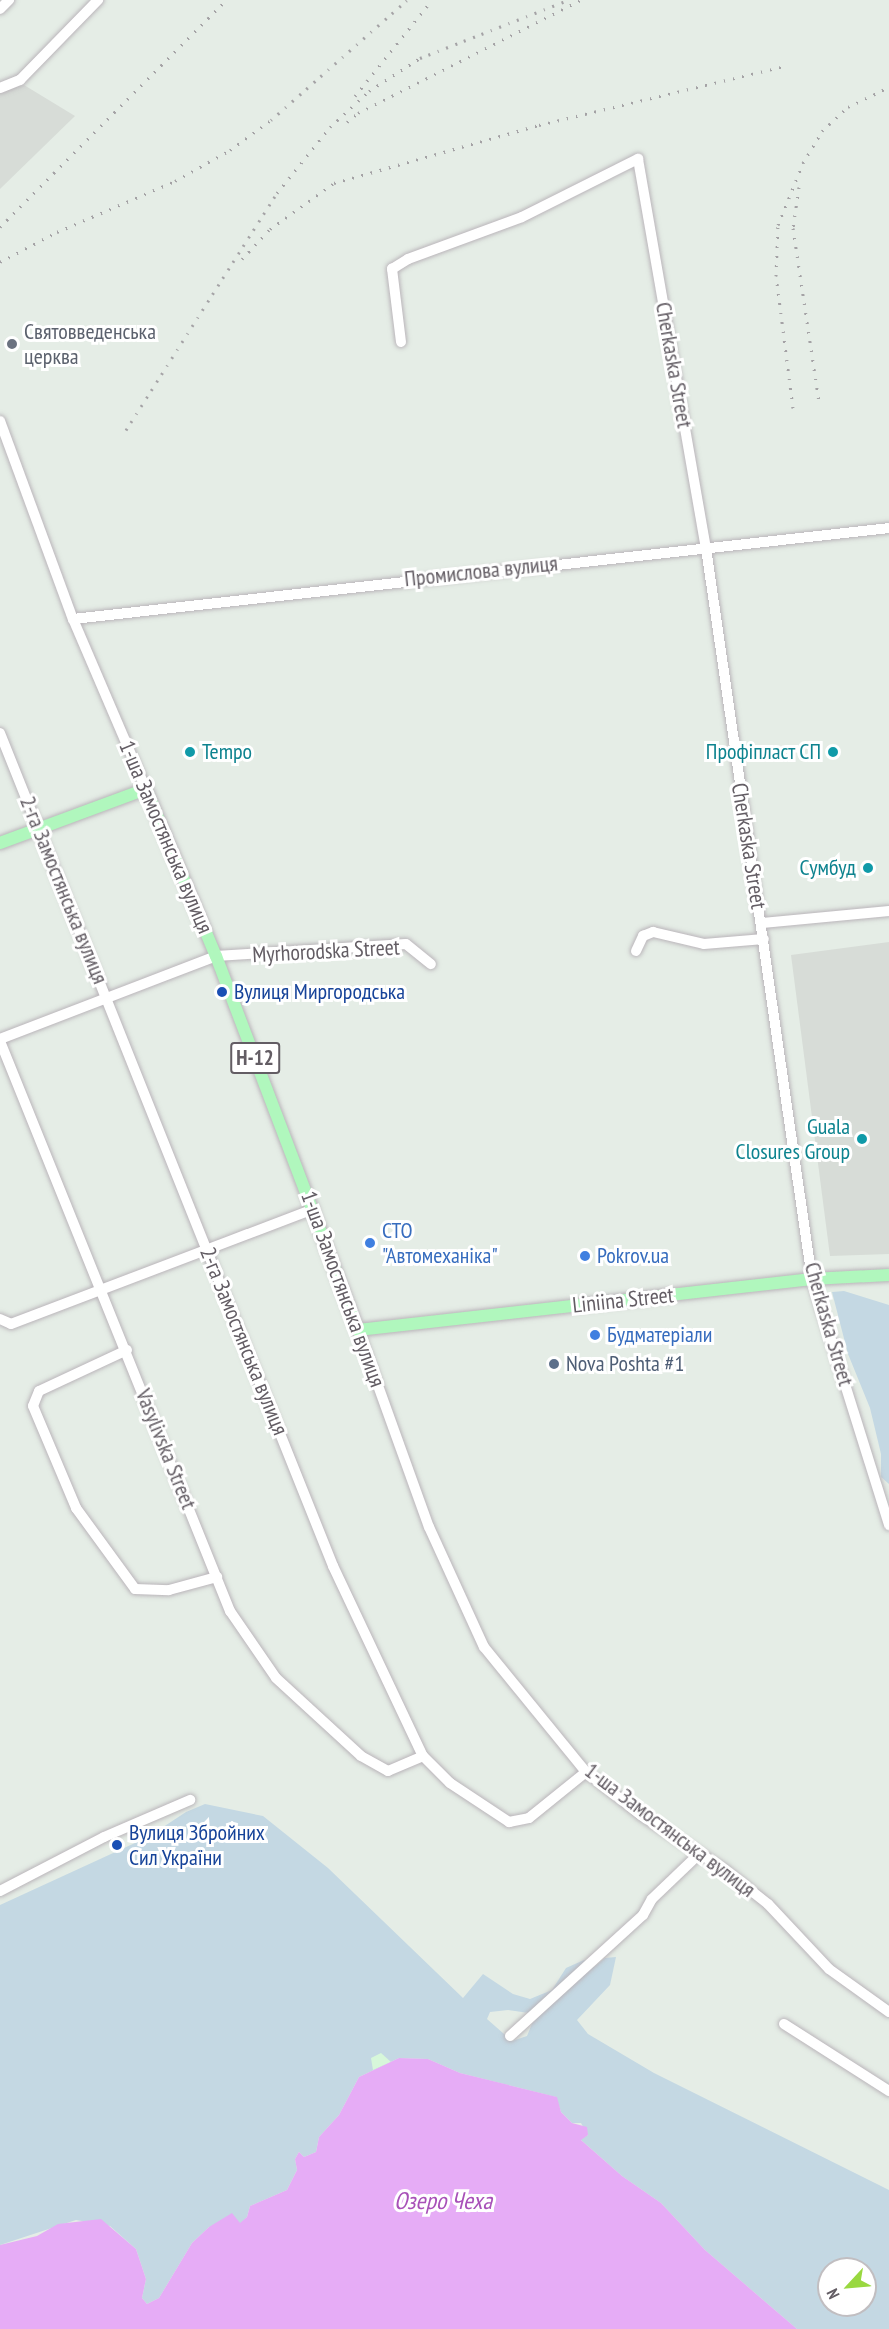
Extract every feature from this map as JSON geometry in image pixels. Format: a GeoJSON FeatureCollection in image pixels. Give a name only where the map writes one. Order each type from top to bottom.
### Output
{"type":"FeatureCollection","features":[{"type":"Feature","properties":{"kind":"main road"},"geometry":{"type":"LineString","coordinates":[[0,843],[146,789]]}},
{"type":"Feature","properties":{"kind":"main road","name":"1-ша Замостянська вулиця"},"geometry":{"type":"LineString","coordinates":[[146,789],[216,956],[314,1209],[358,1330]]}},
{"type":"Feature","properties":{"kind":"main road","name":"Liniina Street"},"geometry":{"type":"LineString","coordinates":[[358,1330],[812,1279],[889,1275]]}},
{"type":"Feature","properties":{"kind":"street"},"geometry":{"type":"LineString","coordinates":[[0,9],[9,0]]}},
{"type":"Feature","properties":{"kind":"street"},"geometry":{"type":"LineString","coordinates":[[0,88],[20,80],[98,0]]}},
{"type":"Feature","properties":{"kind":"street","name":"Cherkaska Street"},"geometry":{"type":"LineString","coordinates":[[401,342],[392,269],[408,259],[522,217],[638,159],[706,548],[812,1279],[889,1525]]}},
{"type":"Feature","properties":{"kind":"street","name":"1-ша Замостянська вулиця"},"geometry":{"type":"LineString","coordinates":[[0,421],[73,619],[146,789]]}},
{"type":"Feature","properties":{"kind":"street","name":"Промислова вулиця"},"geometry":{"type":"LineString","coordinates":[[73,619],[889,528]]}},
{"type":"Feature","properties":{"kind":"street","name":"2-га Замостянська вулиця"},"geometry":{"type":"LineString","coordinates":[[0,733],[333,1566],[423,1756],[450,1783],[509,1822],[529,1818],[586,1772]]}},
{"type":"Feature","properties":{"kind":"street"},"geometry":{"type":"LineString","coordinates":[[762,922],[889,911]]}},
{"type":"Feature","properties":{"kind":"street"},"geometry":{"type":"LineString","coordinates":[[636,951],[643,936],[653,932],[704,944],[764,939]]}},
{"type":"Feature","properties":{"kind":"street","name":"Myrhorodska Street"},"geometry":{"type":"LineString","coordinates":[[0,1040],[107,996],[216,956],[406,944],[430,964]]}},
{"type":"Feature","properties":{"kind":"street","name":"Vasylivska Street"},"geometry":{"type":"LineString","coordinates":[[0,1040],[103,1290],[230,1611],[276,1678],[361,1756],[388,1771],[423,1756]]}},
{"type":"Feature","properties":{"kind":"street"},"geometry":{"type":"LineString","coordinates":[[0,1319],[11,1324],[314,1209]]}},
{"type":"Feature","properties":{"kind":"street","name":"1-ша Замостянська вулиця"},"geometry":{"type":"LineString","coordinates":[[358,1330],[429,1527],[484,1647],[586,1772],[768,1904],[829,1969],[889,2012]]}},
{"type":"Feature","properties":{"kind":"street"},"geometry":{"type":"LineString","coordinates":[[127,1350],[39,1391],[33,1406],[76,1508],[135,1589],[169,1590],[218,1577]]}},
{"type":"Feature","properties":{"kind":"street"},"geometry":{"type":"LineString","coordinates":[[0,1891],[104,1837],[190,1800]]}},
{"type":"Feature","properties":{"kind":"street"},"geometry":{"type":"LineString","coordinates":[[510,2036],[643,1915],[652,1899],[699,1854]]}},
{"type":"Feature","properties":{"kind":"street"},"geometry":{"type":"LineString","coordinates":[[784,2024],[889,2091]]}},
{"type":"Feature","properties":{"kind":"shaded area"},"geometry":{"type":"Polygon","coordinates":[[[24,85],[75,116],[0,189],[0,91],[24,85]]]}},
{"type":"Feature","properties":{"kind":"shaded area"},"geometry":{"type":"Polygon","coordinates":[[[889,942],[889,1254],[830,1256],[791,955],[889,942]]]}},
{"type":"Feature","properties":{"kind":"shaded area"},"geometry":{"type":"Polygon","coordinates":[[[844,1291],[889,1305],[889,1484],[881,1477],[881,1454],[870,1408],[848,1354],[832,1292],[844,1291]]]}},
{"type":"Feature","properties":{"kind":"shaded area"},"geometry":{"type":"Polygon","coordinates":[[[205,1804],[263,1816],[328,1868],[463,1998],[483,1974],[513,1994],[530,1999],[552,1990],[566,1968],[584,1960],[594,1967],[605,1958],[616,1957],[610,1985],[577,2020],[588,2034],[654,2073],[889,2190],[889,2329],[797,2329],[705,2250],[661,2203],[622,2176],[580,2139],[588,2135],[581,2123],[572,2123],[561,2112],[556,2097],[460,2073],[428,2059],[399,2058],[359,2077],[339,2115],[319,2137],[316,2152],[304,2157],[299,2152],[295,2159],[297,2170],[287,2190],[250,2206],[247,2217],[240,2224],[209,2227],[192,2243],[159,2298],[147,2304],[142,2298],[146,2279],[136,2249],[110,2226],[76,2220],[0,2245],[0,1905],[148,1837],[186,1812],[205,1804]],[[508,2010],[490,2012],[487,2019],[512,2041],[527,2036],[536,2014],[508,2010]]]}},
{"type":"Feature","properties":{"kind":"sand"},"geometry":{"type":"Polygon","coordinates":[[[381,2053],[391,2062],[373,2070],[371,2058],[381,2053]]]}},
{"type":"Feature","properties":{"kind":"water","name":"Озеро Чеха"},"geometry":{"type":"Polygon","coordinates":[[[399,2058],[428,2059],[460,2073],[557,2097],[561,2112],[572,2123],[587,2127],[588,2135],[581,2140],[622,2176],[661,2203],[705,2250],[797,2329],[0,2329],[0,2245],[37,2236],[58,2224],[101,2219],[136,2249],[146,2279],[142,2298],[147,2304],[159,2298],[192,2243],[209,2227],[232,2213],[240,2223],[247,2217],[250,2206],[287,2190],[297,2170],[295,2159],[299,2152],[304,2157],[316,2152],[319,2137],[339,2115],[359,2077],[399,2058]]]}},
{"type":"Feature","properties":{"kind":"railway"},"geometry":{"type":"LineString","coordinates":[[0,227],[226,0]]}},
{"type":"Feature","properties":{"kind":"railway"},"geometry":{"type":"LineString","coordinates":[[0,262],[57,232],[175,181],[230,150],[271,120],[407,0]]}},
{"type":"Feature","properties":{"kind":"railway"},"geometry":{"type":"LineString","coordinates":[[355,96],[432,0]]}},
{"type":"Feature","properties":{"kind":"railway"},"geometry":{"type":"LineString","coordinates":[[126,430],[277,193],[330,127],[369,91],[420,58],[568,0]]}},
{"type":"Feature","properties":{"kind":"railway"},"geometry":{"type":"LineString","coordinates":[[347,122],[358,113],[581,0]]}},
{"type":"Feature","properties":{"kind":"railway"},"geometry":{"type":"LineString","coordinates":[[242,259],[270,229],[334,183],[539,125],[781,67]]}},
{"type":"Feature","properties":{"kind":"railway"},"geometry":{"type":"LineString","coordinates":[[793,408],[776,276],[778,225],[803,163],[822,131],[848,107],[889,87]]}},
{"type":"Feature","properties":{"kind":"railway"},"geometry":{"type":"LineString","coordinates":[[799,187],[793,228],[819,403]]}},
{"type":"Feature","properties":{"kind":"place","name":"Святовведенська церква"},"geometry":{"type":"Point","coordinates":[12,344]}},
{"type":"Feature","properties":{"kind":"place","name":"Tempo"},"geometry":{"type":"Point","coordinates":[190,752]}},
{"type":"Feature","properties":{"kind":"place","name":"Профіпласт СП"},"geometry":{"type":"Point","coordinates":[833,752]}},
{"type":"Feature","properties":{"kind":"place","name":"Сумбуд"},"geometry":{"type":"Point","coordinates":[868,868]}},
{"type":"Feature","properties":{"kind":"place","name":"Вулиця Миргородська"},"geometry":{"type":"Point","coordinates":[222,992]}},
{"type":"Feature","properties":{"kind":"place","name":"Guala Closures Group"},"geometry":{"type":"Point","coordinates":[862,1139]}},
{"type":"Feature","properties":{"kind":"place","name":"СТО \"Автомеханіка\""},"geometry":{"type":"Point","coordinates":[370,1243]}},
{"type":"Feature","properties":{"kind":"place","name":"Pokrov.ua"},"geometry":{"type":"Point","coordinates":[585,1256]}},
{"type":"Feature","properties":{"kind":"place","name":"Будматеріали"},"geometry":{"type":"Point","coordinates":[595,1335]}},
{"type":"Feature","properties":{"kind":"place","name":"Nova Poshta #1"},"geometry":{"type":"Point","coordinates":[554,1364]}},
{"type":"Feature","properties":{"kind":"place","name":"Вулиця Збройних Сил України"},"geometry":{"type":"Point","coordinates":[117,1845]}}]}
